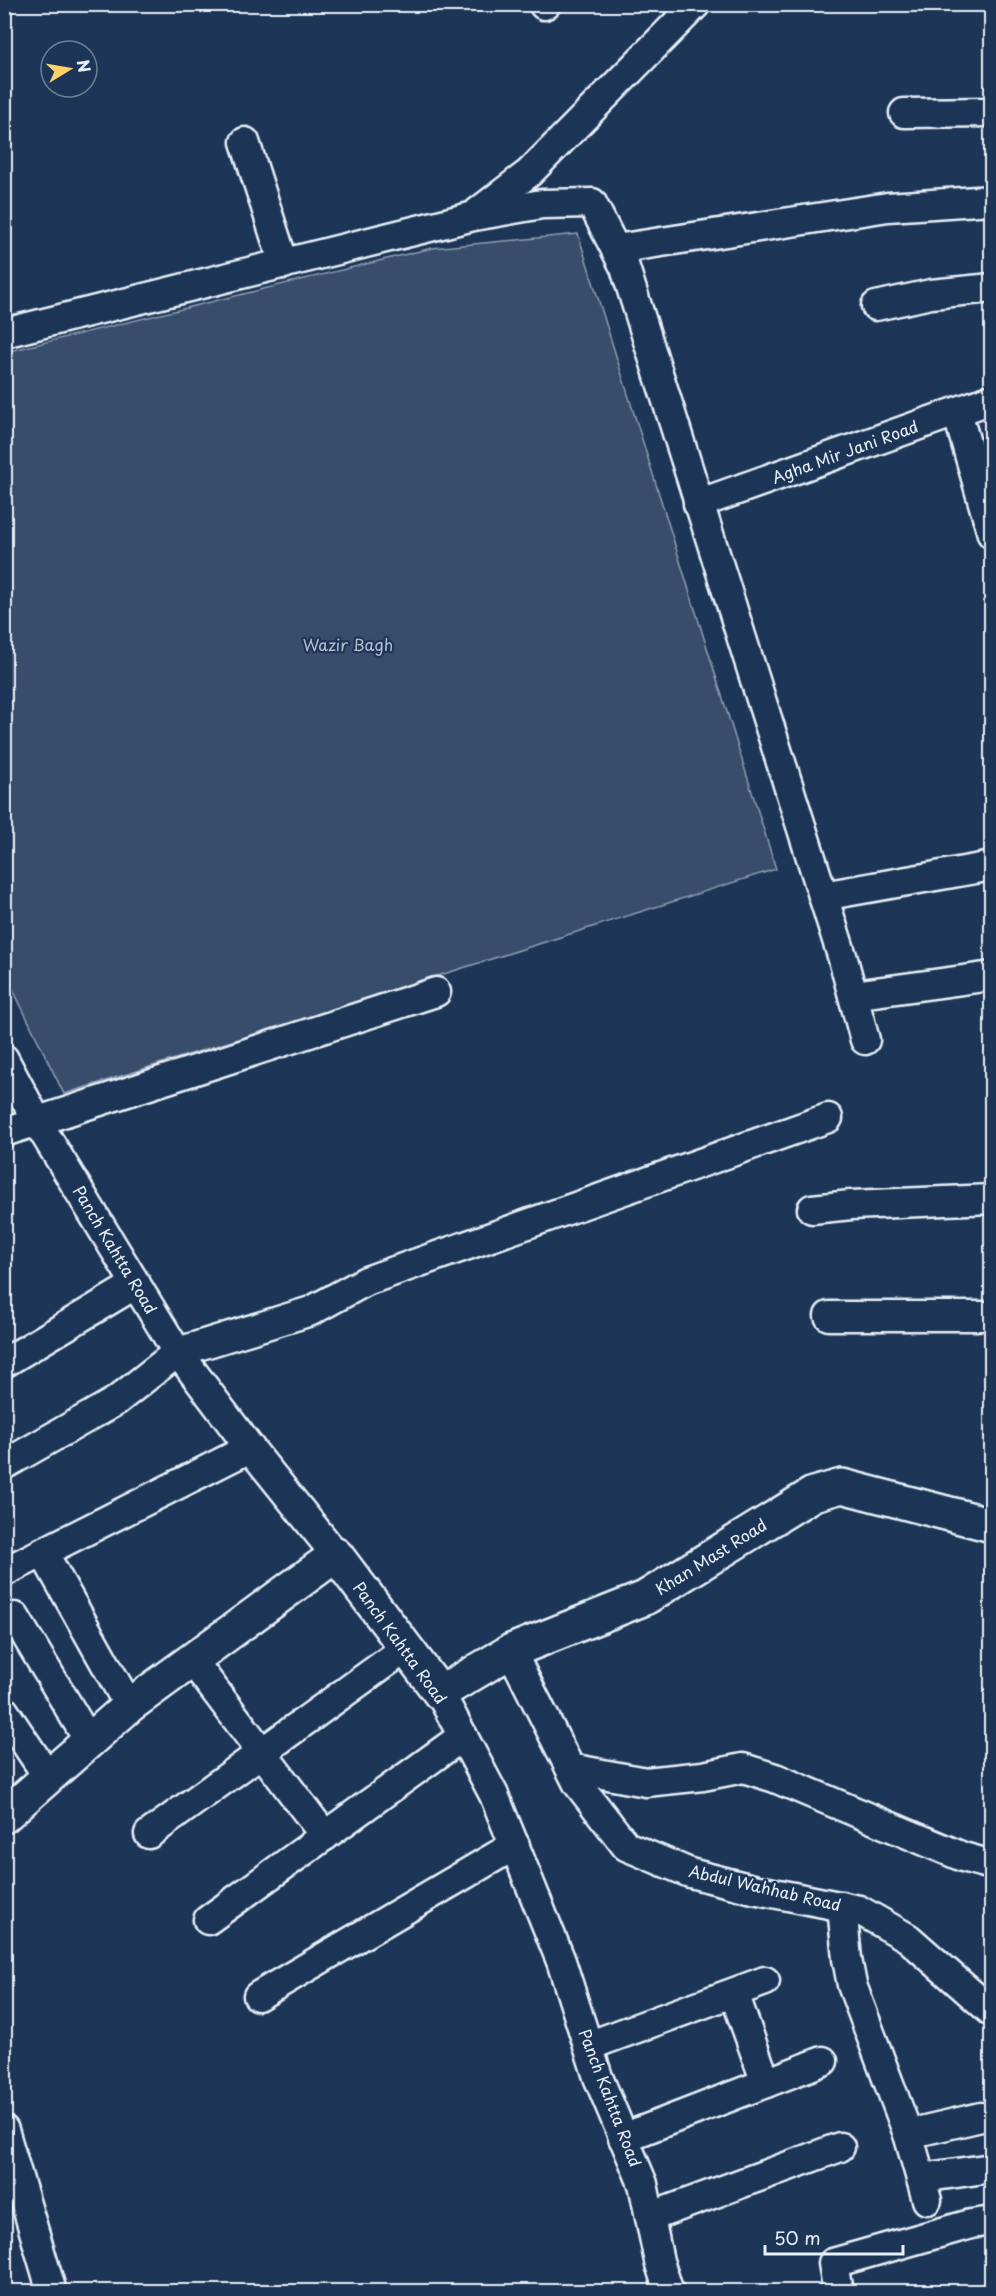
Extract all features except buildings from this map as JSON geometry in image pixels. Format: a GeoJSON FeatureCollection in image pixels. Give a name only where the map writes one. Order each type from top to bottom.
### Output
{"type":"FeatureCollection","features":[{"type":"Feature","properties":{"kind":"main road","name":"Khan Mast Road"},"geometry":{"type":"LineString","coordinates":[[440,1693],[511,1651],[645,1598],[813,1494],[842,1486],[992,1525]]}},
{"type":"Feature","properties":{"kind":"main road","name":"Panch Kahtta Road"},"geometry":{"type":"LineString","coordinates":[[336,1555],[440,1693]]}},
{"type":"Feature","properties":{"kind":"main road"},"geometry":{"type":"LineString","coordinates":[[4,1816],[129,1706],[336,1555]]}},
{"type":"Feature","properties":{"kind":"street"},"geometry":{"type":"LineString","coordinates":[[474,216],[529,173],[696,4]]}},
{"type":"Feature","properties":{"kind":"street"},"geometry":{"type":"LineString","coordinates":[[904,113],[992,112]]}},
{"type":"Feature","properties":{"kind":"street"},"geometry":{"type":"LineString","coordinates":[[245,142],[284,264]]}},
{"type":"Feature","properties":{"kind":"street"},"geometry":{"type":"LineString","coordinates":[[615,249],[888,207],[992,200]]}},
{"type":"Feature","properties":{"kind":"street"},"geometry":{"type":"LineString","coordinates":[[4,333],[474,216],[542,204],[592,203],[625,268],[823,896],[865,1040]]}},
{"type":"Feature","properties":{"kind":"street"},"geometry":{"type":"LineString","coordinates":[[876,306],[931,294],[992,288]]}},
{"type":"Feature","properties":{"kind":"street","name":"Agha Mir Jani Road"},"geometry":{"type":"LineString","coordinates":[[698,504],[992,399]]}},
{"type":"Feature","properties":{"kind":"street"},"geometry":{"type":"LineString","coordinates":[[957,412],[992,534]]}},
{"type":"Feature","properties":{"kind":"street"},"geometry":{"type":"LineString","coordinates":[[823,896],[992,866]]}},
{"type":"Feature","properties":{"kind":"street"},"geometry":{"type":"LineString","coordinates":[[853,995],[992,976]]}},
{"type":"Feature","properties":{"kind":"street"},"geometry":{"type":"LineString","coordinates":[[4,1132],[38,1123],[436,992]]}},
{"type":"Feature","properties":{"kind":"street","name":"Panch Kahtta Road"},"geometry":{"type":"LineString","coordinates":[[4,1059],[38,1123],[178,1352],[250,1448],[336,1555]]}},
{"type":"Feature","properties":{"kind":"street"},"geometry":{"type":"LineString","coordinates":[[4,1465],[116,1401],[178,1352],[311,1311],[366,1281],[828,1118]]}},
{"type":"Feature","properties":{"kind":"street"},"geometry":{"type":"LineString","coordinates":[[812,1209],[850,1205],[992,1199]]}},
{"type":"Feature","properties":{"kind":"street"},"geometry":{"type":"LineString","coordinates":[[4,1364],[136,1284]]}},
{"type":"Feature","properties":{"kind":"street"},"geometry":{"type":"LineString","coordinates":[[829,1317],[992,1316]]}},
{"type":"Feature","properties":{"kind":"street"},"geometry":{"type":"LineString","coordinates":[[4,1572],[250,1448]]}},
{"type":"Feature","properties":{"kind":"street"},"geometry":{"type":"LineString","coordinates":[[43,1552],[129,1706]]}},
{"type":"Feature","properties":{"kind":"street"},"geometry":{"type":"LineString","coordinates":[[17,1615],[89,1741]]}},
{"type":"Feature","properties":{"kind":"street"},"geometry":{"type":"LineString","coordinates":[[149,1834],[406,1648]]}},
{"type":"Feature","properties":{"kind":"street","name":"Abdul Wahhab Road"},"geometry":{"type":"LineString","coordinates":[[511,1651],[578,1784],[626,1846],[690,1873],[753,1889],[859,1910],[908,1938],[992,2012]]}},
{"type":"Feature","properties":{"kind":"street"},"geometry":{"type":"LineString","coordinates":[[192,1660],[325,1836]]}},
{"type":"Feature","properties":{"kind":"street","name":"Panch Kahtta Road"},"geometry":{"type":"LineString","coordinates":[[440,1693],[494,1795],[561,1961],[598,2078],[643,2184],[659,2261],[669,2292]]}},
{"type":"Feature","properties":{"kind":"street"},"geometry":{"type":"LineString","coordinates":[[4,1711],[48,1777]]}},
{"type":"Feature","properties":{"kind":"street"},"geometry":{"type":"LineString","coordinates":[[208,1920],[463,1736]]}},
{"type":"Feature","properties":{"kind":"street"},"geometry":{"type":"LineString","coordinates":[[570,1768],[646,1782],[703,1776],[743,1768],[775,1778],[963,1857],[992,1865]]}},
{"type":"Feature","properties":{"kind":"street"},"geometry":{"type":"LineString","coordinates":[[258,1996],[515,1845]]}},
{"type":"Feature","properties":{"kind":"street"},"geometry":{"type":"LineString","coordinates":[[842,1906],[852,1985],[908,2134],[924,2189],[992,2168]]}},
{"type":"Feature","properties":{"kind":"street"},"geometry":{"type":"LineString","coordinates":[[588,2046],[765,1981]]}},
{"type":"Feature","properties":{"kind":"street"},"geometry":{"type":"LineString","coordinates":[[734,1993],[766,2083]]}},
{"type":"Feature","properties":{"kind":"street"},"geometry":{"type":"LineString","coordinates":[[623,2138],[824,2061]]}},
{"type":"Feature","properties":{"kind":"street"},"geometry":{"type":"LineString","coordinates":[[908,2134],[981,2117]]}},
{"type":"Feature","properties":{"kind":"street"},"geometry":{"type":"LineString","coordinates":[[4,2130],[52,2292]]}},
{"type":"Feature","properties":{"kind":"street"},"geometry":{"type":"LineString","coordinates":[[650,2217],[840,2147]]}},
{"type":"Feature","properties":{"kind":"street"},"geometry":{"type":"LineString","coordinates":[[838,2292],[833,2263],[970,2224],[992,2221]]}},
{"type":"Feature","properties":{"kind":"green space","name":"Wazir Bagh"},"geometry":{"type":"Polygon","coordinates":[[[578,234],[776,869],[64,1094],[5,973],[5,352],[432,248],[578,234]]]}}]}
